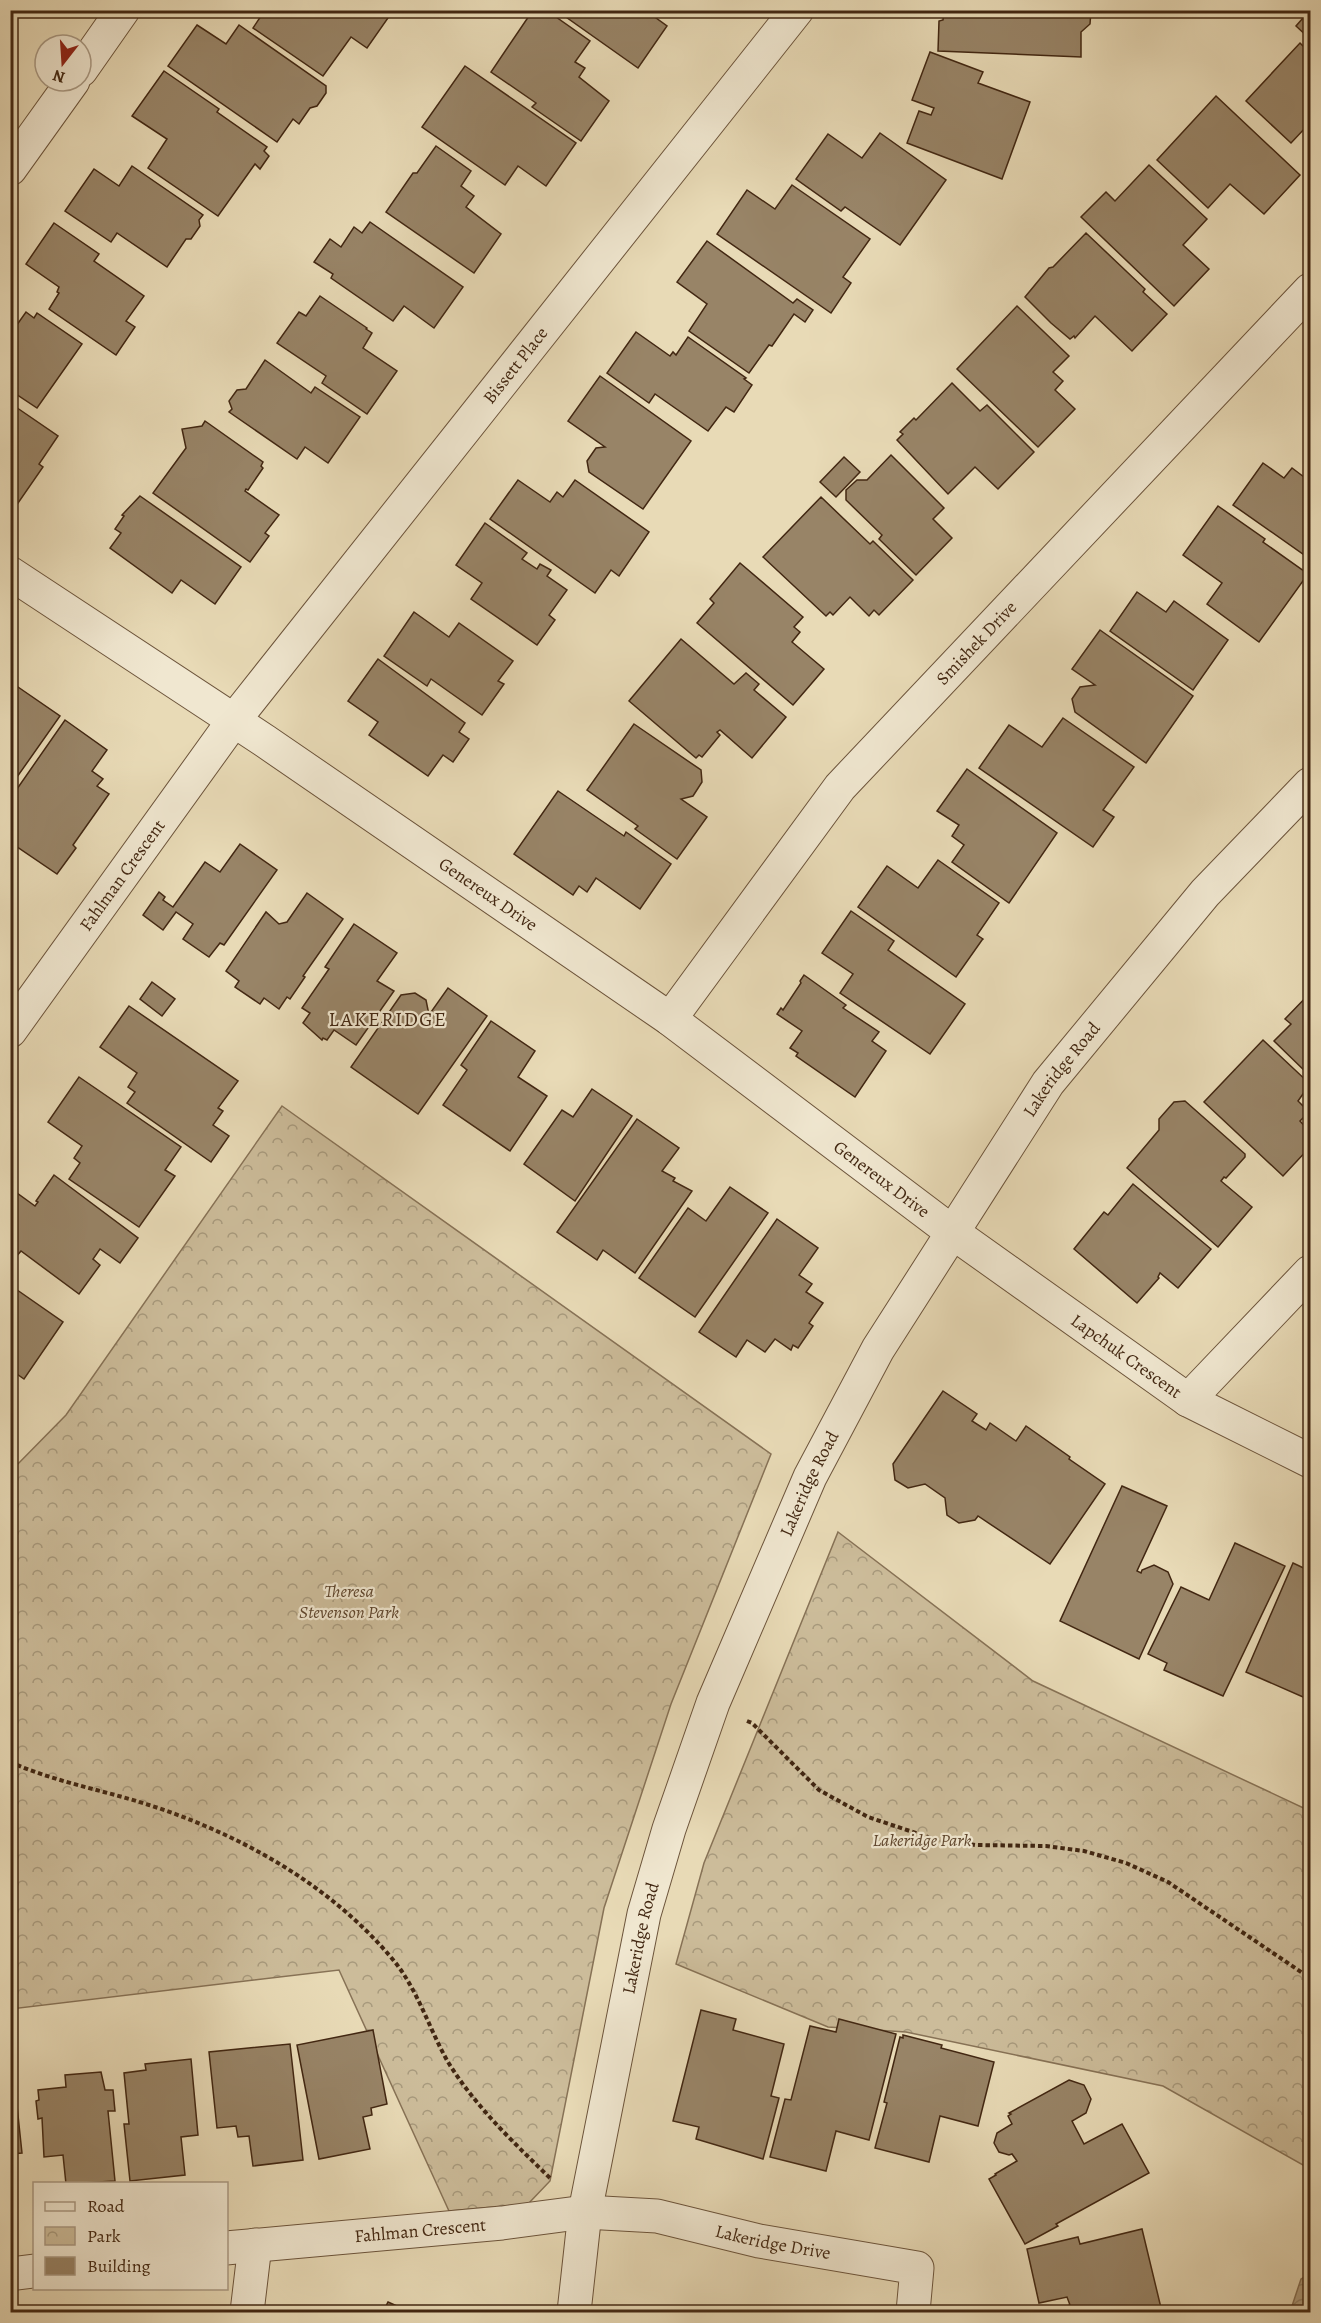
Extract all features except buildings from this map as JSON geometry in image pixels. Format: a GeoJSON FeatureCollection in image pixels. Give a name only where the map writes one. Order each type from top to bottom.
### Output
{"type":"FeatureCollection","features":[{"type":"Feature","properties":{"kind":"street"},"geometry":{"type":"LineString","coordinates":[[93,53],[123,10]]}},
{"type":"Feature","properties":{"kind":"street","name":"Bissett Place"},"geometry":{"type":"LineString","coordinates":[[234,720],[797,10]]}},
{"type":"Feature","properties":{"kind":"street"},"geometry":{"type":"LineString","coordinates":[[10,169],[64,93]]}},
{"type":"Feature","properties":{"kind":"street","name":"Smishek Drive"},"geometry":{"type":"LineString","coordinates":[[670,1019],[840,787],[1311,290]]}},
{"type":"Feature","properties":{"kind":"street","name":"Genereux Drive"},"geometry":{"type":"LineString","coordinates":[[10,573],[234,720],[670,1019],[952,1232]]}},
{"type":"Feature","properties":{"kind":"street","name":"Fahlman Crescent"},"geometry":{"type":"LineString","coordinates":[[10,1031],[234,720]]}},
{"type":"Feature","properties":{"kind":"street","name":"Lakeridge Road"},"geometry":{"type":"LineString","coordinates":[[574,2313],[585,2212],[644,1914],[669,1829],[713,1703],[810,1477],[878,1349],[1048,1083],[1205,893],[1311,784]]}},
{"type":"Feature","properties":{"kind":"street","name":"Lapchuk Crescent"},"geometry":{"type":"LineString","coordinates":[[952,1232],[1188,1400],[1311,1461]]}},
{"type":"Feature","properties":{"kind":"street"},"geometry":{"type":"LineString","coordinates":[[1188,1400],[1311,1272]]}},
{"type":"Feature","properties":{"kind":"street","name":"Fahlman Crescent"},"geometry":{"type":"LineString","coordinates":[[247,2313],[241,2247],[502,2223],[585,2212]]}},
{"type":"Feature","properties":{"kind":"street","name":"Lakeridge Drive"},"geometry":{"type":"LineString","coordinates":[[585,2212],[657,2216],[759,2241],[917,2268],[913,2313]]}},
{"type":"Feature","properties":{"kind":"street"},"geometry":{"type":"LineString","coordinates":[[10,2274],[33,2271]]}},
{"type":"Feature","properties":{"kind":"path"},"geometry":{"type":"LineString","coordinates":[[713,1703],[752,1723],[819,1790],[868,1817],[931,1838],[975,1845],[1056,1847],[1084,1851],[1126,1863],[1168,1882],[1311,1978]]}},
{"type":"Feature","properties":{"kind":"path"},"geometry":{"type":"LineString","coordinates":[[10,1762],[31,1771],[150,1805],[200,1824],[279,1863],[327,1895],[391,1956],[413,1990],[463,2086],[585,2212]]}},
{"type":"Feature","properties":{"kind":"green space","name":"Theresa Stevenson Park"},"geometry":{"type":"Polygon","coordinates":[[[282,1106],[771,1454],[671,1704],[604,1908],[550,2181],[528,2204],[449,2211],[339,1970],[11,2009],[11,1471],[66,1415],[282,1106]]]}},
{"type":"Feature","properties":{"kind":"green space","name":"Lakeridge Park"},"geometry":{"type":"Polygon","coordinates":[[[838,1532],[1033,1681],[1310,1811],[1310,2169],[1163,2086],[906,2032],[828,2027],[676,1964],[704,1863],[838,1532]]]}},
{"type":"Feature","properties":{"kind":"water"},"geometry":{"type":"Polygon","coordinates":[[[1310,2274],[1310,2312],[1290,2312],[1301,2279],[1310,2274]]]}},
{"type":"Feature","properties":{"kind":"district","name":"LAKERIDGE"},"geometry":{"type":"Point","coordinates":[388,1019]}}]}
